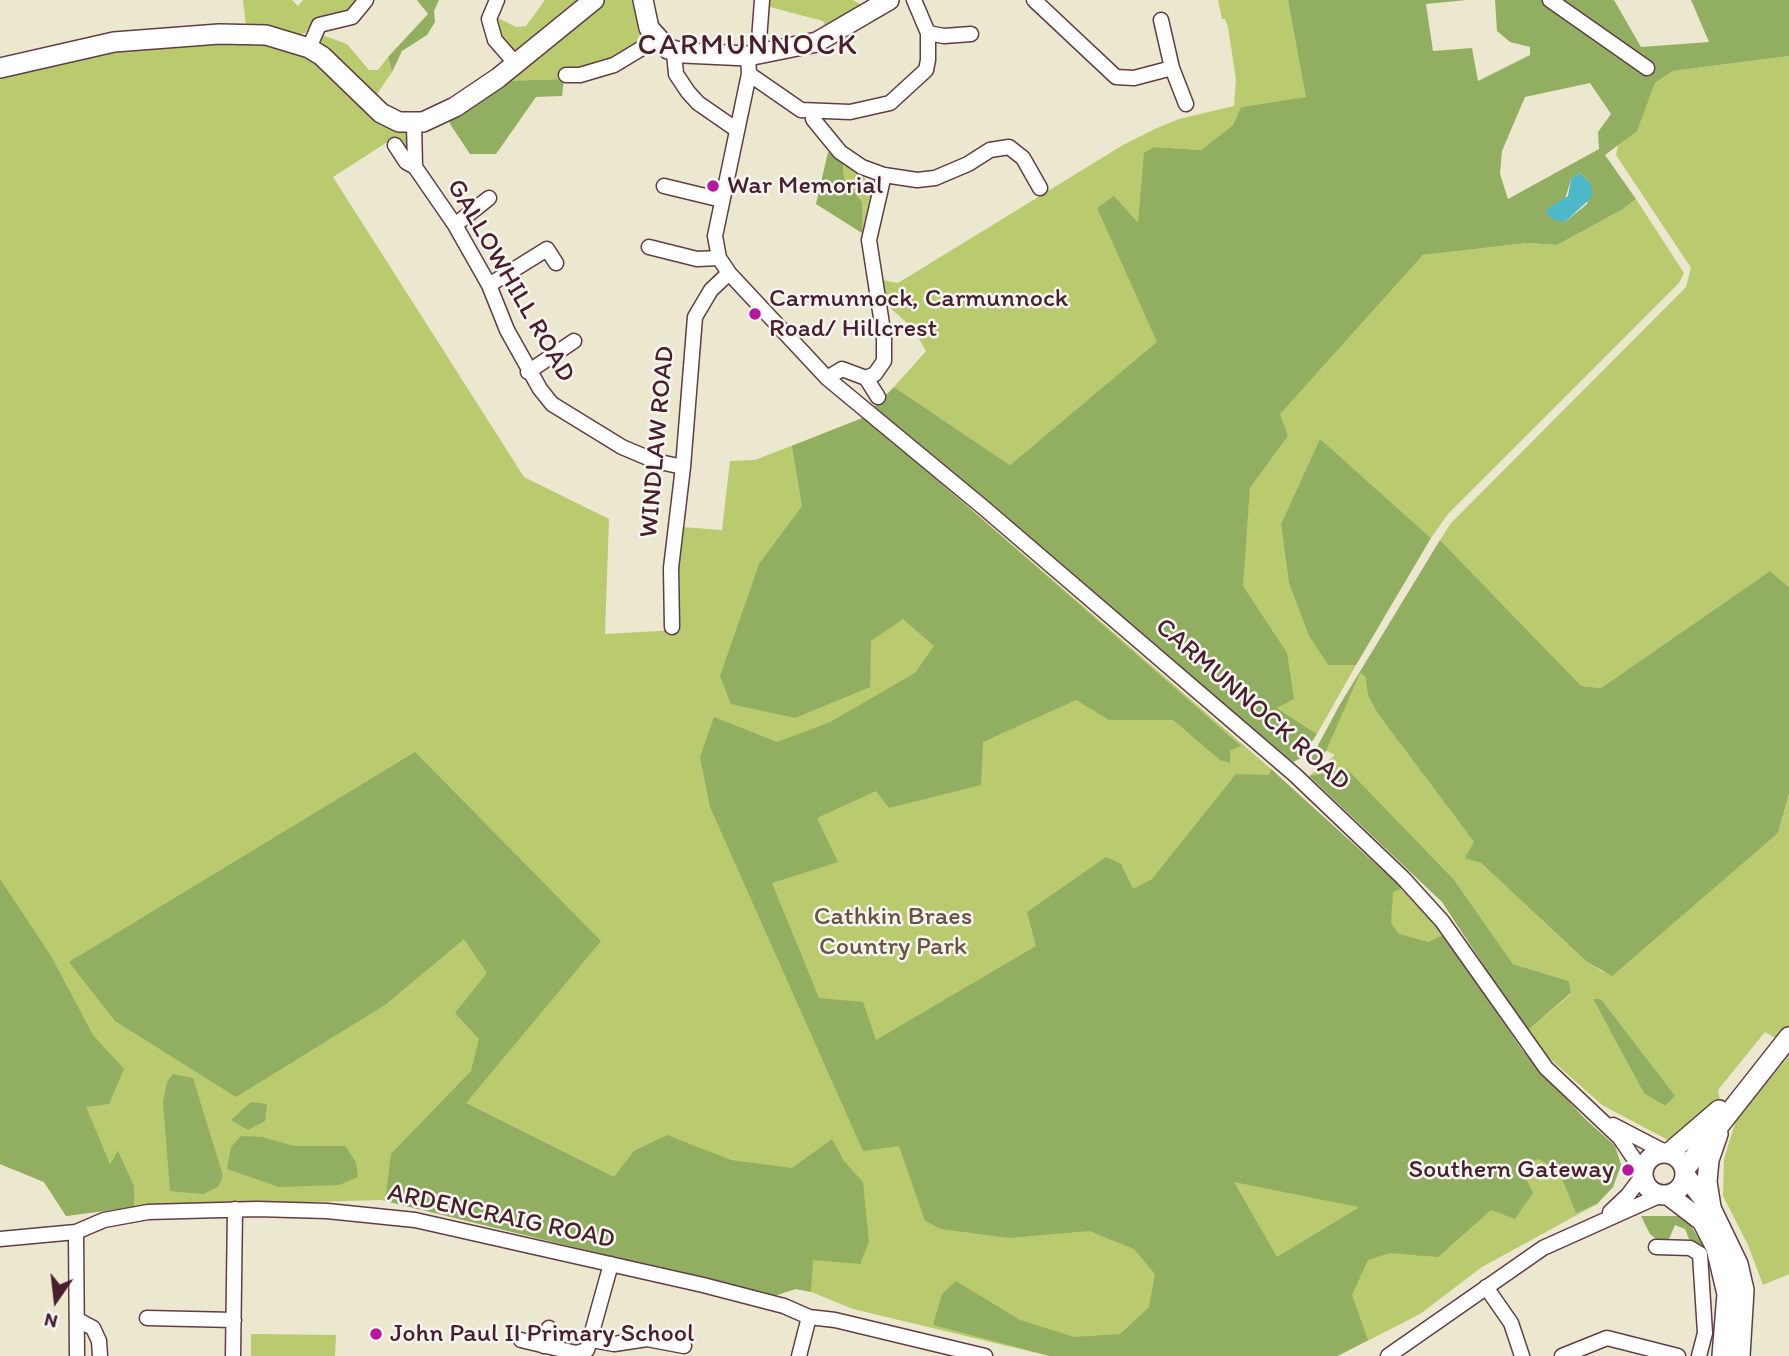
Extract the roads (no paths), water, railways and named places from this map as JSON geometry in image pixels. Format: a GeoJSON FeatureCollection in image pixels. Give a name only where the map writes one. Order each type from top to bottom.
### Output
{"type":"FeatureCollection","features":[{"type":"Feature","properties":{"kind":"main road"},"geometry":{"type":"LineString","coordinates":[[0,68],[114,42],[219,34],[266,35],[309,48],[330,62],[373,108],[399,122],[414,123],[432,120],[455,107],[516,64],[594,0]]}},
{"type":"Feature","properties":{"kind":"main road"},"geometry":{"type":"LineString","coordinates":[[643,0],[649,28],[657,39],[674,52],[752,61],[817,42],[889,0]]}},
{"type":"Feature","properties":{"kind":"main road"},"geometry":{"type":"LineString","coordinates":[[1665,1195],[1680,1188],[1685,1172],[1727,1114],[1789,1037]]}},
{"type":"Feature","properties":{"kind":"main road"},"geometry":{"type":"LineString","coordinates":[[1722,1356],[1727,1294],[1716,1248],[1702,1221],[1665,1195],[1648,1188],[1643,1173],[1652,1156],[1667,1152],[1751,1083]]}},
{"type":"Feature","properties":{"kind":"main road"},"geometry":{"type":"LineString","coordinates":[[1712,1210],[1707,1182],[1709,1160],[1727,1114]]}},
{"type":"Feature","properties":{"kind":"main road"},"geometry":{"type":"LineString","coordinates":[[1667,1152],[1678,1157],[1685,1172],[1712,1210],[1738,1264],[1744,1290],[1740,1356]]}},
{"type":"Feature","properties":{"kind":"street"},"geometry":{"type":"LineString","coordinates":[[309,48],[319,25],[352,16],[366,0]]}},
{"type":"Feature","properties":{"kind":"street"},"geometry":{"type":"LineString","coordinates":[[497,0],[489,19],[495,40],[516,64]]}},
{"type":"Feature","properties":{"kind":"street"},"geometry":{"type":"LineString","coordinates":[[649,247],[697,259],[719,258],[715,236],[752,61],[762,0]]}},
{"type":"Feature","properties":{"kind":"street"},"geometry":{"type":"LineString","coordinates":[[752,61],[801,110],[850,112],[890,103],[926,70],[928,33],[914,0]]}},
{"type":"Feature","properties":{"kind":"street"},"geometry":{"type":"LineString","coordinates":[[1034,0],[1116,77],[1134,78],[1172,68]]}},
{"type":"Feature","properties":{"kind":"street"},"geometry":{"type":"LineString","coordinates":[[1550,0],[1647,68]]}},
{"type":"Feature","properties":{"kind":"street"},"geometry":{"type":"LineString","coordinates":[[1161,20],[1172,68],[1185,104]]}},
{"type":"Feature","properties":{"kind":"street"},"geometry":{"type":"LineString","coordinates":[[928,33],[944,36],[971,34]]}},
{"type":"Feature","properties":{"kind":"street"},"geometry":{"type":"LineString","coordinates":[[566,75],[580,75],[614,65],[657,39]]}},
{"type":"Feature","properties":{"kind":"street"},"geometry":{"type":"LineString","coordinates":[[674,52],[676,74],[688,92],[698,103],[737,130]]}},
{"type":"Feature","properties":{"kind":"street"},"geometry":{"type":"LineString","coordinates":[[813,119],[830,134],[851,160],[884,175],[934,178],[960,168],[990,150],[1009,148],[1023,158],[1039,182]]}},
{"type":"Feature","properties":{"kind":"street","name":"GALLOWHILL ROAD"},"geometry":{"type":"LineString","coordinates":[[414,123],[415,167],[455,225],[489,285],[528,372],[552,404],[622,447],[655,461],[684,467]]}},
{"type":"Feature","properties":{"kind":"street"},"geometry":{"type":"LineString","coordinates":[[395,145],[406,162],[415,167]]}},
{"type":"Feature","properties":{"kind":"street"},"geometry":{"type":"LineString","coordinates":[[866,378],[880,369],[885,350],[869,240],[884,175]]}},
{"type":"Feature","properties":{"kind":"street"},"geometry":{"type":"LineString","coordinates":[[664,186],[722,200]]}},
{"type":"Feature","properties":{"kind":"street"},"geometry":{"type":"LineString","coordinates":[[455,225],[489,198]]}},
{"type":"Feature","properties":{"kind":"street"},"geometry":{"type":"LineString","coordinates":[[489,285],[547,249],[556,263]]}},
{"type":"Feature","properties":{"kind":"street","name":"CARMUNNOCK ROAD"},"geometry":{"type":"LineString","coordinates":[[719,258],[729,273],[827,378],[984,508],[1296,775],[1384,860],[1442,920],[1546,1068],[1620,1138],[1643,1173]]}},
{"type":"Feature","properties":{"kind":"street","name":"WINDLAW ROAD"},"geometry":{"type":"LineString","coordinates":[[671,627],[671,568],[684,467],[695,317],[710,290],[729,273]]}},
{"type":"Feature","properties":{"kind":"street"},"geometry":{"type":"LineString","coordinates":[[528,372],[574,341]]}},
{"type":"Feature","properties":{"kind":"street"},"geometry":{"type":"LineString","coordinates":[[827,378],[842,369],[866,378],[878,397]]}},
{"type":"Feature","properties":{"kind":"street","name":"CARMUNNOCK ROAD"},"geometry":{"type":"LineString","coordinates":[[1596,1116],[1667,1152]]}},
{"type":"Feature","properties":{"kind":"street"},"geometry":{"type":"LineString","coordinates":[[1595,1223],[1620,1203],[1643,1173]]}},
{"type":"Feature","properties":{"kind":"street"},"geometry":{"type":"LineString","coordinates":[[1388,1356],[1543,1248],[1595,1223],[1665,1195]]}},
{"type":"Feature","properties":{"kind":"street"},"geometry":{"type":"LineString","coordinates":[[233,1356],[235,1209]]}},
{"type":"Feature","properties":{"kind":"street","name":"ARDENCRAIG ROAD"},"geometry":{"type":"LineString","coordinates":[[0,1240],[76,1232],[104,1220],[148,1212],[235,1209],[327,1211],[415,1220],[784,1306],[809,1317],[835,1320],[938,1350],[985,1356]]}},
{"type":"Feature","properties":{"kind":"street"},"geometry":{"type":"LineString","coordinates":[[1680,1231],[1680,1247]]}},
{"type":"Feature","properties":{"kind":"street"},"geometry":{"type":"LineString","coordinates":[[76,1232],[78,1356]]}},
{"type":"Feature","properties":{"kind":"street"},"geometry":{"type":"LineString","coordinates":[[1656,1247],[1696,1250],[1703,1262],[1705,1333],[1699,1356]]}},
{"type":"Feature","properties":{"kind":"street"},"geometry":{"type":"LineString","coordinates":[[521,1340],[581,1353],[587,1350],[611,1265]]}},
{"type":"Feature","properties":{"kind":"street"},"geometry":{"type":"LineString","coordinates":[[1486,1287],[1511,1323],[1522,1356]]}},
{"type":"Feature","properties":{"kind":"street"},"geometry":{"type":"LineString","coordinates":[[799,1356],[809,1317]]}},
{"type":"Feature","properties":{"kind":"street"},"geometry":{"type":"LineString","coordinates":[[148,1318],[234,1320]]}},
{"type":"Feature","properties":{"kind":"street"},"geometry":{"type":"LineString","coordinates":[[78,1320],[93,1328],[99,1341],[100,1356]]}},
{"type":"Feature","properties":{"kind":"street"},"geometry":{"type":"LineString","coordinates":[[544,1346],[549,1328]]}},
{"type":"Feature","properties":{"kind":"street"},"geometry":{"type":"LineString","coordinates":[[1562,1356],[1584,1352],[1607,1338],[1678,1356]]}},
{"type":"Feature","properties":{"kind":"street"},"geometry":{"type":"LineString","coordinates":[[592,1340],[614,1344],[647,1339],[684,1346]]}},
{"type":"Feature","properties":{"kind":"street"},"geometry":{"type":"LineString","coordinates":[[656,1356],[659,1341]]}},
{"type":"Feature","properties":{"kind":"water"},"geometry":{"type":"Polygon","coordinates":[[[1580,173],[1591,184],[1592,197],[1565,222],[1554,220],[1547,214],[1547,209],[1568,196],[1571,179],[1580,173]]]}},
{"type":"Feature","properties":{"kind":"place","name":"War Memorial"},"geometry":{"type":"Point","coordinates":[713,186]}},
{"type":"Feature","properties":{"kind":"place","name":"Carmunnock, Carmunnock Road/ Hillcrest"},"geometry":{"type":"Point","coordinates":[755,314]}},
{"type":"Feature","properties":{"kind":"place","name":"Southern Gateway"},"geometry":{"type":"Point","coordinates":[1628,1170]}},
{"type":"Feature","properties":{"kind":"place","name":"John Paul II Primary School"},"geometry":{"type":"Point","coordinates":[376,1334]}},
{"type":"Feature","properties":{"kind":"district","name":"CARMUNNOCK"},"geometry":{"type":"Point","coordinates":[748,46]}},
{"type":"Feature","properties":{"kind":"park label","name":"Cathkin Braes Country Park"},"geometry":{"type":"Point","coordinates":[893,932]}}]}
